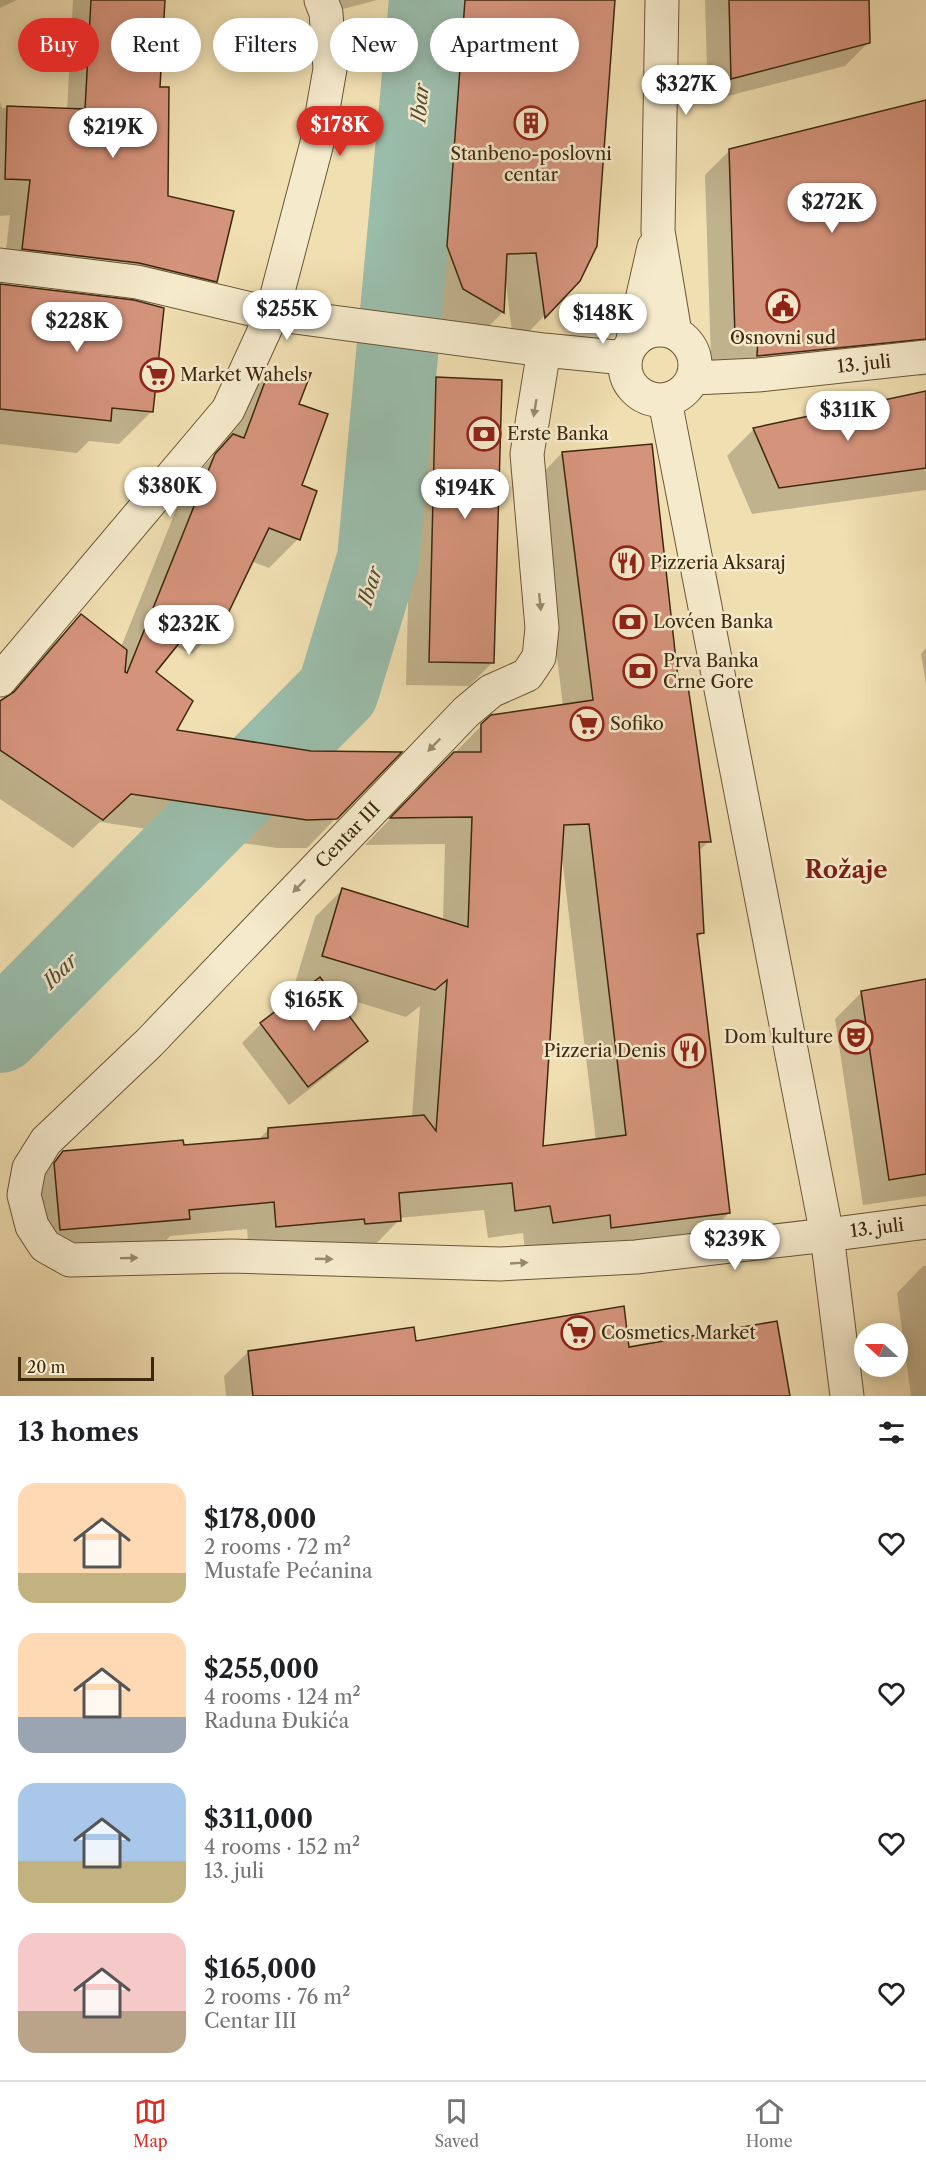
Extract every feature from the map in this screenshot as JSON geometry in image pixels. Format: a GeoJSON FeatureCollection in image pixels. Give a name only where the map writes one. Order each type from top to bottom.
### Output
{"type":"FeatureCollection","features":[{"type":"Feature","properties":{"kind":"street"},"geometry":{"type":"LineString","coordinates":[[0,680],[228,410],[272,314],[317,143],[330,69],[326,13],[321,0]]}},
{"type":"Feature","properties":{"kind":"street"},"geometry":{"type":"LineString","coordinates":[[662,0],[658,231],[675,333]]}},
{"type":"Feature","properties":{"kind":"street"},"geometry":{"type":"LineString","coordinates":[[0,265],[137,282],[272,314],[544,350],[628,351],[643,334],[657,330],[675,333],[689,343],[696,360],[694,378],[677,397],[665,401],[643,397],[627,380],[628,351],[658,231]]}},
{"type":"Feature","properties":{"kind":"street","name":"Centar III"},"geometry":{"type":"LineString","coordinates":[[70,1260],[45,1246],[32,1226],[24,1195],[29,1168],[46,1141],[149,1042],[466,712],[491,691],[527,675],[539,657],[542,628],[526,454],[544,350]]}},
{"type":"Feature","properties":{"kind":"street","name":"13. juli"},"geometry":{"type":"LineString","coordinates":[[694,378],[758,375],[926,357]]}},
{"type":"Feature","properties":{"kind":"street"},"geometry":{"type":"LineString","coordinates":[[665,401],[827,1234],[847,1396]]}},
{"type":"Feature","properties":{"kind":"street","name":"13. juli"},"geometry":{"type":"LineString","coordinates":[[70,1260],[232,1256],[500,1264],[636,1257],[926,1222]]}},
{"type":"Feature","properties":{"kind":"building"},"geometry":{"type":"Polygon","coordinates":[[[91,0],[165,0],[164,18],[111,18],[111,72],[161,72],[160,87],[169,87],[168,196],[234,211],[217,282],[139,263],[22,249],[30,180],[5,179],[7,106],[85,109],[87,72],[99,72],[99,18],[90,18],[91,0]]]}},
{"type":"Feature","properties":{"kind":"building","name":"Stanbeno-poslovni centar"},"geometry":{"type":"Polygon","coordinates":[[[465,0],[615,0],[597,246],[580,281],[545,318],[536,253],[507,254],[504,313],[463,289],[447,246],[460,72],[579,72],[579,18],[464,18],[465,0]]]}},
{"type":"Feature","properties":{"kind":"building"},"geometry":{"type":"Polygon","coordinates":[[[729,0],[869,0],[870,43],[731,79],[729,0]]]}},
{"type":"Feature","properties":{"kind":"building"},"geometry":{"type":"Polygon","coordinates":[[[926,100],[926,339],[757,356],[758,338],[735,336],[729,149],[926,100]]]}},
{"type":"Feature","properties":{"kind":"building"},"geometry":{"type":"Polygon","coordinates":[[[0,284],[134,300],[164,308],[153,412],[112,408],[111,421],[0,409],[0,284]]]}},
{"type":"Feature","properties":{"kind":"building"},"geometry":{"type":"Polygon","coordinates":[[[269,371],[311,373],[299,404],[328,414],[302,485],[317,491],[300,540],[269,528],[222,626],[201,616],[156,672],[193,701],[177,730],[311,751],[402,752],[337,819],[307,820],[131,794],[103,820],[0,750],[0,701],[14,692],[81,614],[127,650],[125,672],[127,673],[215,454],[233,434],[244,438],[269,371]]]}},
{"type":"Feature","properties":{"kind":"building"},"geometry":{"type":"Polygon","coordinates":[[[436,377],[502,380],[494,663],[429,662],[436,377]]]}},
{"type":"Feature","properties":{"kind":"building"},"geometry":{"type":"Polygon","coordinates":[[[926,391],[926,468],[779,488],[753,428],[926,391]]]}},
{"type":"Feature","properties":{"kind":"building"},"geometry":{"type":"Polygon","coordinates":[[[652,444],[679,687],[688,686],[711,842],[699,842],[704,933],[697,934],[730,1213],[611,1228],[610,1215],[553,1223],[550,1206],[515,1211],[512,1183],[399,1193],[401,1221],[365,1224],[364,1219],[276,1227],[274,1202],[189,1210],[190,1219],[60,1230],[54,1163],[63,1151],[183,1140],[184,1145],[268,1138],[268,1128],[424,1115],[436,1131],[447,980],[435,990],[322,956],[342,888],[468,927],[472,817],[390,818],[454,752],[481,752],[481,724],[491,715],[593,700],[562,452],[652,444]],[[589,824],[564,825],[543,1146],[626,1135],[589,824]]]}},
{"type":"Feature","properties":{"kind":"building"},"geometry":{"type":"Polygon","coordinates":[[[320,977],[368,1041],[308,1087],[260,1023],[320,977]]]}},
{"type":"Feature","properties":{"kind":"building"},"geometry":{"type":"Polygon","coordinates":[[[926,979],[926,1174],[889,1180],[861,991],[926,979]]]}},
{"type":"Feature","properties":{"kind":"building"},"geometry":{"type":"Polygon","coordinates":[[[624,1306],[629,1347],[777,1321],[790,1396],[253,1396],[248,1351],[414,1327],[416,1341],[624,1306]]]}},
{"type":"Feature","properties":{"kind":"waterway","name":"Ibar"},"geometry":{"type":"LineString","coordinates":[[0,1032],[338,691],[378,559],[430,0]]}},
{"type":"Feature","properties":{"kind":"place","name":"Stanbeno-poslovni centar"},"geometry":{"type":"Point","coordinates":[531,123]}},
{"type":"Feature","properties":{"kind":"place","name":"Osnovni sud"},"geometry":{"type":"Point","coordinates":[783,306]}},
{"type":"Feature","properties":{"kind":"place","name":"Market Wahels"},"geometry":{"type":"Point","coordinates":[157,375]}},
{"type":"Feature","properties":{"kind":"place","name":"Erste Banka"},"geometry":{"type":"Point","coordinates":[484,434]}},
{"type":"Feature","properties":{"kind":"place","name":"Pizzeria Aksaraj"},"geometry":{"type":"Point","coordinates":[627,563]}},
{"type":"Feature","properties":{"kind":"place","name":"Lovćen Banka"},"geometry":{"type":"Point","coordinates":[630,622]}},
{"type":"Feature","properties":{"kind":"place","name":"Prva Banka Crne Gore"},"geometry":{"type":"Point","coordinates":[640,671]}},
{"type":"Feature","properties":{"kind":"place","name":"Sofiko"},"geometry":{"type":"Point","coordinates":[587,724]}},
{"type":"Feature","properties":{"kind":"place","name":"Dom kulture"},"geometry":{"type":"Point","coordinates":[856,1037]}},
{"type":"Feature","properties":{"kind":"place","name":"Pizzeria Denis"},"geometry":{"type":"Point","coordinates":[689,1051]}},
{"type":"Feature","properties":{"kind":"place","name":"Cosmetics Market"},"geometry":{"type":"Point","coordinates":[578,1333]}},
{"type":"Feature","properties":{"kind":"district","name":"Rožaje"},"geometry":{"type":"Point","coordinates":[846,870]}}]}
